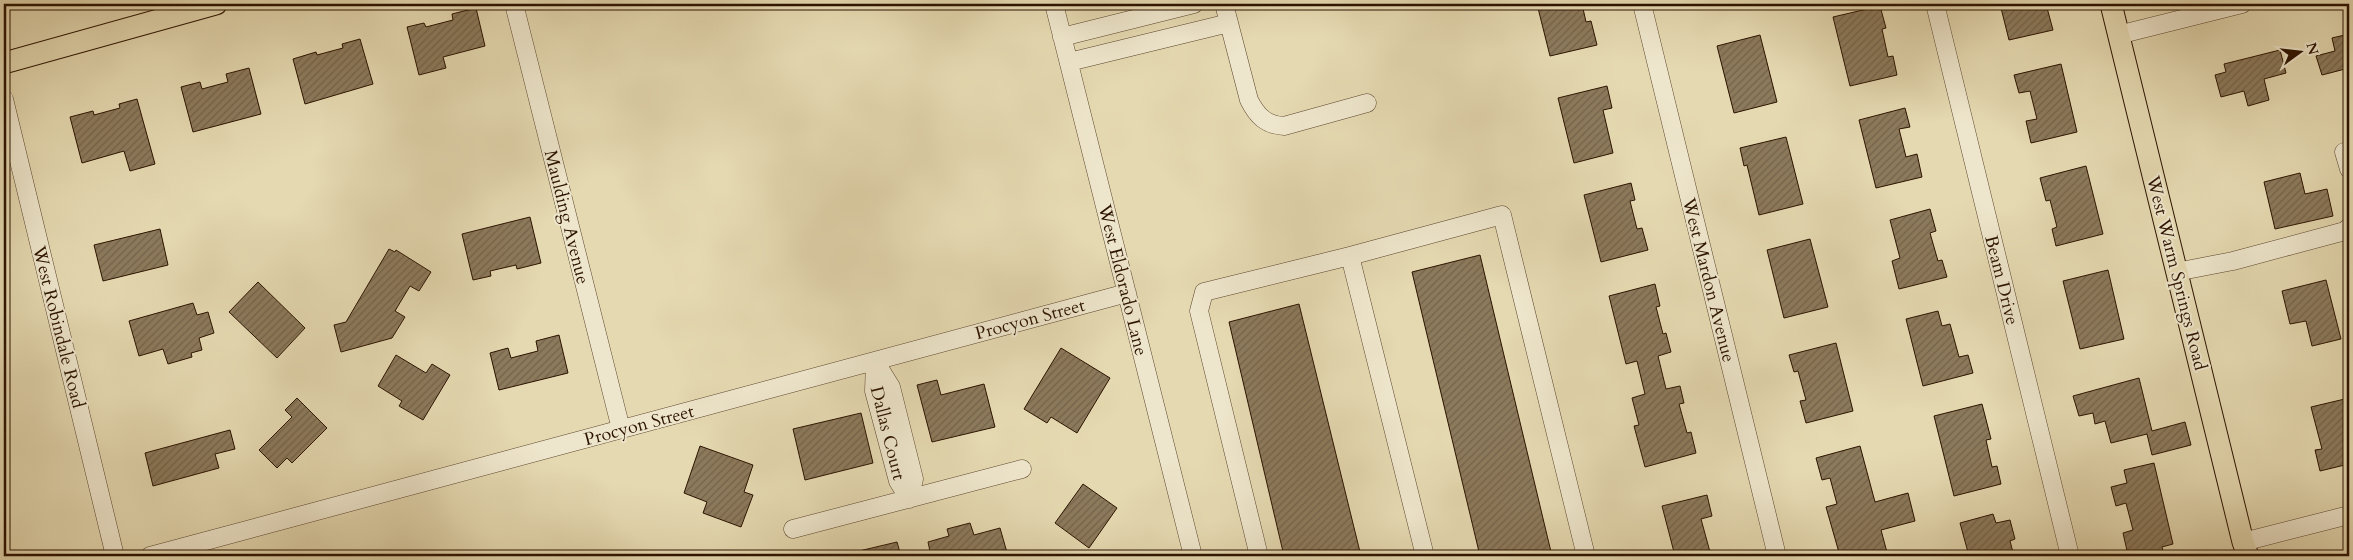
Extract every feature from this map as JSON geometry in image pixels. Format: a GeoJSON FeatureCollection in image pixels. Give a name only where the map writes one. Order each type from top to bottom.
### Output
{"type":"FeatureCollection","features":[{"type":"Feature","properties":{"kind":"main road"},"geometry":{"type":"LineString","coordinates":[[4,63],[216,4]]}},
{"type":"Feature","properties":{"kind":"main road","name":"West Warm Springs Road"},"geometry":{"type":"LineString","coordinates":[[2111,4],[2245,552]]}},
{"type":"Feature","properties":{"kind":"street","name":"Maulding Avenue"},"geometry":{"type":"LineString","coordinates":[[514,4],[621,429]]}},
{"type":"Feature","properties":{"kind":"street","name":"West Eldorado Lane"},"geometry":{"type":"LineString","coordinates":[[1054,4],[1193,556]]}},
{"type":"Feature","properties":{"kind":"street"},"geometry":{"type":"LineString","coordinates":[[1062,37],[1194,4]]}},
{"type":"Feature","properties":{"kind":"street"},"geometry":{"type":"LineString","coordinates":[[1224,4],[1249,100],[1255,113],[1264,121],[1275,126],[1284,126],[1367,103]]}},
{"type":"Feature","properties":{"kind":"street","name":"West Mardon Avenue"},"geometry":{"type":"LineString","coordinates":[[1642,4],[1777,556]]}},
{"type":"Feature","properties":{"kind":"street","name":"Beam Drive"},"geometry":{"type":"LineString","coordinates":[[1935,4],[2070,556]]}},
{"type":"Feature","properties":{"kind":"street"},"geometry":{"type":"LineString","coordinates":[[2118,35],[2242,4]]}},
{"type":"Feature","properties":{"kind":"street"},"geometry":{"type":"LineString","coordinates":[[1152,14],[1158,40]]}},
{"type":"Feature","properties":{"kind":"street"},"geometry":{"type":"LineString","coordinates":[[1068,62],[1229,23]]}},
{"type":"Feature","properties":{"kind":"street","name":"West Robindale Road"},"geometry":{"type":"LineString","coordinates":[[4,98],[115,556]]}},
{"type":"Feature","properties":{"kind":"street"},"geometry":{"type":"LineString","coordinates":[[1259,556],[1199,311],[1204,292],[1350,256],[1502,215],[1586,556]]}},
{"type":"Feature","properties":{"kind":"street"},"geometry":{"type":"LineString","coordinates":[[2176,272],[2233,261],[2345,231],[2349,227]]}},
{"type":"Feature","properties":{"kind":"street"},"geometry":{"type":"LineString","coordinates":[[1350,256],[1425,556]]}},
{"type":"Feature","properties":{"kind":"street","name":"Procyon Street"},"geometry":{"type":"LineString","coordinates":[[150,556],[1127,293]]}},
{"type":"Feature","properties":{"kind":"street","name":"Dallas Court"},"geometry":{"type":"LineString","coordinates":[[875,361],[891,387],[914,480],[909,499]]}},
{"type":"Feature","properties":{"kind":"street","name":"Dallas Court"},"geometry":{"type":"LineString","coordinates":[[793,529],[1022,469]]}},
{"type":"Feature","properties":{"kind":"street"},"geometry":{"type":"LineString","coordinates":[[2245,552],[2349,515]]}},
{"type":"Feature","properties":{"kind":"building"},"geometry":{"type":"Polygon","coordinates":[[[1537,4],[1582,4],[1586,22],[1591,21],[1597,45],[1550,56],[1537,4]]]}},
{"type":"Feature","properties":{"kind":"building"},"geometry":{"type":"Polygon","coordinates":[[[2000,4],[2046,4],[2053,30],[2009,40],[2000,4]]]}},
{"type":"Feature","properties":{"kind":"building"},"geometry":{"type":"Polygon","coordinates":[[[1880,6],[1886,28],[1882,29],[1888,57],[1893,56],[1897,75],[1850,86],[1833,17],[1880,6]]]}},
{"type":"Feature","properties":{"kind":"building"},"geometry":{"type":"Polygon","coordinates":[[[476,8],[485,46],[443,57],[446,68],[419,75],[407,27],[424,23],[426,27],[453,20],[452,14],[476,8]]]}},
{"type":"Feature","properties":{"kind":"building"},"geometry":{"type":"Polygon","coordinates":[[[2349,34],[2349,68],[2322,75],[2316,56],[2335,51],[2332,38],[2349,34]]]}},
{"type":"Feature","properties":{"kind":"building"},"geometry":{"type":"Polygon","coordinates":[[[1760,35],[1777,102],[1734,113],[1717,46],[1760,35]]]}},
{"type":"Feature","properties":{"kind":"building"},"geometry":{"type":"Polygon","coordinates":[[[360,39],[373,84],[305,104],[293,59],[316,52],[317,55],[343,48],[342,44],[360,39]]]}},
{"type":"Feature","properties":{"kind":"building"},"geometry":{"type":"Polygon","coordinates":[[[2280,50],[2286,73],[2264,79],[2269,100],[2248,106],[2244,91],[2221,97],[2215,75],[2226,72],[2224,64],[2280,50]]]}},
{"type":"Feature","properties":{"kind":"building"},"geometry":{"type":"Polygon","coordinates":[[[2061,64],[2077,132],[2031,143],[2026,121],[2037,119],[2030,91],[2019,93],[2014,75],[2061,64]]]}},
{"type":"Feature","properties":{"kind":"building"},"geometry":{"type":"Polygon","coordinates":[[[249,68],[261,114],[193,132],[181,87],[200,82],[202,89],[228,82],[226,74],[249,68]]]}},
{"type":"Feature","properties":{"kind":"building"},"geometry":{"type":"Polygon","coordinates":[[[1607,86],[1612,108],[1603,110],[1613,153],[1574,163],[1558,98],[1607,86]]]}},
{"type":"Feature","properties":{"kind":"building"},"geometry":{"type":"Polygon","coordinates":[[[137,99],[155,164],[130,171],[124,151],[82,163],[70,117],[93,111],[94,115],[120,108],[119,104],[137,99]]]}},
{"type":"Feature","properties":{"kind":"building"},"geometry":{"type":"Polygon","coordinates":[[[1905,108],[1910,127],[1899,129],[1906,157],[1917,154],[1922,177],[1876,188],[1859,120],[1905,108]]]}},
{"type":"Feature","properties":{"kind":"building"},"geometry":{"type":"Polygon","coordinates":[[[1786,137],[1803,204],[1759,215],[1747,165],[1744,166],[1740,148],[1786,137]]]}},
{"type":"Feature","properties":{"kind":"building"},"geometry":{"type":"Polygon","coordinates":[[[2086,166],[2103,234],[2056,246],[2052,229],[2057,227],[2050,200],[2046,201],[2040,178],[2086,166]]]}},
{"type":"Feature","properties":{"kind":"building"},"geometry":{"type":"Polygon","coordinates":[[[2300,173],[2305,194],[2327,189],[2333,216],[2275,229],[2264,182],[2300,173]]]}},
{"type":"Feature","properties":{"kind":"building"},"geometry":{"type":"Polygon","coordinates":[[[1631,183],[1635,200],[1630,201],[1637,229],[1642,228],[1648,250],[1601,262],[1584,195],[1631,183]]]}},
{"type":"Feature","properties":{"kind":"building"},"geometry":{"type":"Polygon","coordinates":[[[1930,209],[1936,231],[1930,233],[1938,261],[1942,260],[1947,277],[1899,289],[1892,261],[1900,258],[1890,220],[1930,209]]]}},
{"type":"Feature","properties":{"kind":"building"},"geometry":{"type":"Polygon","coordinates":[[[530,217],[541,263],[517,269],[516,265],[490,271],[491,276],[473,280],[462,234],[530,217]]]}},
{"type":"Feature","properties":{"kind":"building"},"geometry":{"type":"Polygon","coordinates":[[[160,229],[168,265],[103,281],[94,245],[160,229]]]}},
{"type":"Feature","properties":{"kind":"building"},"geometry":{"type":"Polygon","coordinates":[[[1810,239],[1828,307],[1784,318],[1767,250],[1810,239]]]}},
{"type":"Feature","properties":{"kind":"building"},"geometry":{"type":"Polygon","coordinates":[[[389,249],[395,252],[396,250],[431,272],[419,291],[410,286],[395,311],[405,317],[392,338],[341,352],[334,325],[346,322],[389,249]]]}},
{"type":"Feature","properties":{"kind":"building"},"geometry":{"type":"Polygon","coordinates":[[[1480,255],[1552,556],[1480,556],[1412,272],[1480,255]]]}},
{"type":"Feature","properties":{"kind":"building"},"geometry":{"type":"Polygon","coordinates":[[[2108,270],[2124,339],[2080,349],[2063,281],[2108,270]]]}},
{"type":"Feature","properties":{"kind":"building"},"geometry":{"type":"Polygon","coordinates":[[[2326,280],[2341,339],[2312,346],[2306,321],[2290,324],[2282,291],[2326,280]]]}},
{"type":"Feature","properties":{"kind":"building"},"geometry":{"type":"Polygon","coordinates":[[[258,282],[305,328],[277,358],[229,312],[258,282]]]}},
{"type":"Feature","properties":{"kind":"building"},"geometry":{"type":"Polygon","coordinates":[[[1655,284],[1660,306],[1656,307],[1663,334],[1666,333],[1671,352],[1658,356],[1666,389],[1680,386],[1684,403],[1679,404],[1687,433],[1691,432],[1696,453],[1645,467],[1634,426],[1639,425],[1632,398],[1645,394],[1637,361],[1626,364],[1609,296],[1655,284]]]}},
{"type":"Feature","properties":{"kind":"building"},"geometry":{"type":"Polygon","coordinates":[[[193,303],[197,315],[208,312],[214,333],[199,338],[202,350],[191,353],[192,357],[168,364],[163,349],[139,356],[129,321],[193,303]]]}},
{"type":"Feature","properties":{"kind":"building"},"geometry":{"type":"Polygon","coordinates":[[[1299,304],[1361,556],[1284,556],[1229,322],[1299,304]]]}},
{"type":"Feature","properties":{"kind":"building"},"geometry":{"type":"Polygon","coordinates":[[[1938,311],[1942,326],[1950,324],[1959,357],[1968,355],[1973,373],[1923,386],[1906,319],[1938,311]]]}},
{"type":"Feature","properties":{"kind":"building"},"geometry":{"type":"Polygon","coordinates":[[[559,335],[568,373],[499,390],[490,353],[508,348],[511,358],[538,351],[536,341],[559,335]]]}},
{"type":"Feature","properties":{"kind":"building"},"geometry":{"type":"Polygon","coordinates":[[[1836,343],[1853,411],[1806,423],[1800,401],[1806,400],[1798,371],[1794,372],[1789,355],[1836,343]]]}},
{"type":"Feature","properties":{"kind":"building"},"geometry":{"type":"Polygon","coordinates":[[[1061,348],[1110,378],[1077,433],[1051,417],[1047,423],[1024,409],[1061,348]]]}},
{"type":"Feature","properties":{"kind":"building"},"geometry":{"type":"Polygon","coordinates":[[[396,355],[426,373],[432,364],[450,375],[423,420],[399,406],[402,401],[378,386],[396,355]]]}},
{"type":"Feature","properties":{"kind":"building"},"geometry":{"type":"Polygon","coordinates":[[[2139,378],[2152,431],[2185,422],[2191,445],[2152,455],[2147,434],[2111,443],[2105,421],[2095,424],[2093,413],[2079,416],[2073,396],[2139,378]]]}},
{"type":"Feature","properties":{"kind":"building"},"geometry":{"type":"Polygon","coordinates":[[[937,380],[941,395],[984,384],[995,427],[932,442],[917,385],[937,380]]]}},
{"type":"Feature","properties":{"kind":"building"},"geometry":{"type":"Polygon","coordinates":[[[297,398],[327,428],[292,463],[287,458],[277,468],[259,450],[292,417],[285,410],[297,398]]]}},
{"type":"Feature","properties":{"kind":"building"},"geometry":{"type":"Polygon","coordinates":[[[2349,398],[2349,464],[2320,471],[2315,450],[2322,449],[2311,407],[2349,398]]]}},
{"type":"Feature","properties":{"kind":"building"},"geometry":{"type":"Polygon","coordinates":[[[1982,404],[1991,439],[1986,440],[1992,467],[1997,466],[2001,484],[1954,496],[1934,416],[1982,404]]]}},
{"type":"Feature","properties":{"kind":"building"},"geometry":{"type":"Polygon","coordinates":[[[861,413],[873,463],[805,480],[793,429],[861,413]]]}},
{"type":"Feature","properties":{"kind":"building"},"geometry":{"type":"Polygon","coordinates":[[[230,430],[235,449],[215,454],[219,468],[153,486],[145,453],[230,430]]]}},
{"type":"Feature","properties":{"kind":"building"},"geometry":{"type":"Polygon","coordinates":[[[700,446],[753,465],[744,492],[753,495],[741,527],[703,513],[707,502],[684,493],[700,446]]]}},
{"type":"Feature","properties":{"kind":"building"},"geometry":{"type":"Polygon","coordinates":[[[1860,446],[1875,502],[1908,493],[1915,521],[1881,530],[1888,556],[1840,556],[1826,507],[1837,504],[1830,478],[1822,480],[1816,458],[1860,446]]]}},
{"type":"Feature","properties":{"kind":"building"},"geometry":{"type":"Polygon","coordinates":[[[2154,463],[2173,544],[2162,547],[2164,556],[2143,556],[2141,552],[2128,555],[2123,533],[2133,530],[2126,503],[2116,506],[2111,487],[2127,483],[2124,470],[2154,463]]]}},
{"type":"Feature","properties":{"kind":"building"},"geometry":{"type":"Polygon","coordinates":[[[1083,484],[1117,508],[1089,548],[1055,523],[1083,484]]]}},
{"type":"Feature","properties":{"kind":"building"},"geometry":{"type":"Polygon","coordinates":[[[1707,495],[1712,516],[1701,519],[1710,552],[1692,556],[1675,556],[1662,506],[1707,495]]]}},
{"type":"Feature","properties":{"kind":"building"},"geometry":{"type":"Polygon","coordinates":[[[1993,514],[1996,523],[2010,520],[2015,539],[2010,541],[2014,556],[1969,556],[1960,523],[1993,514]]]}},
{"type":"Feature","properties":{"kind":"building"},"geometry":{"type":"Polygon","coordinates":[[[970,523],[974,535],[1000,528],[1008,556],[931,556],[928,542],[949,536],[947,529],[970,523]]]}},
{"type":"Feature","properties":{"kind":"building"},"geometry":{"type":"Polygon","coordinates":[[[897,542],[901,556],[860,556],[859,551],[897,542]]]}}]}
